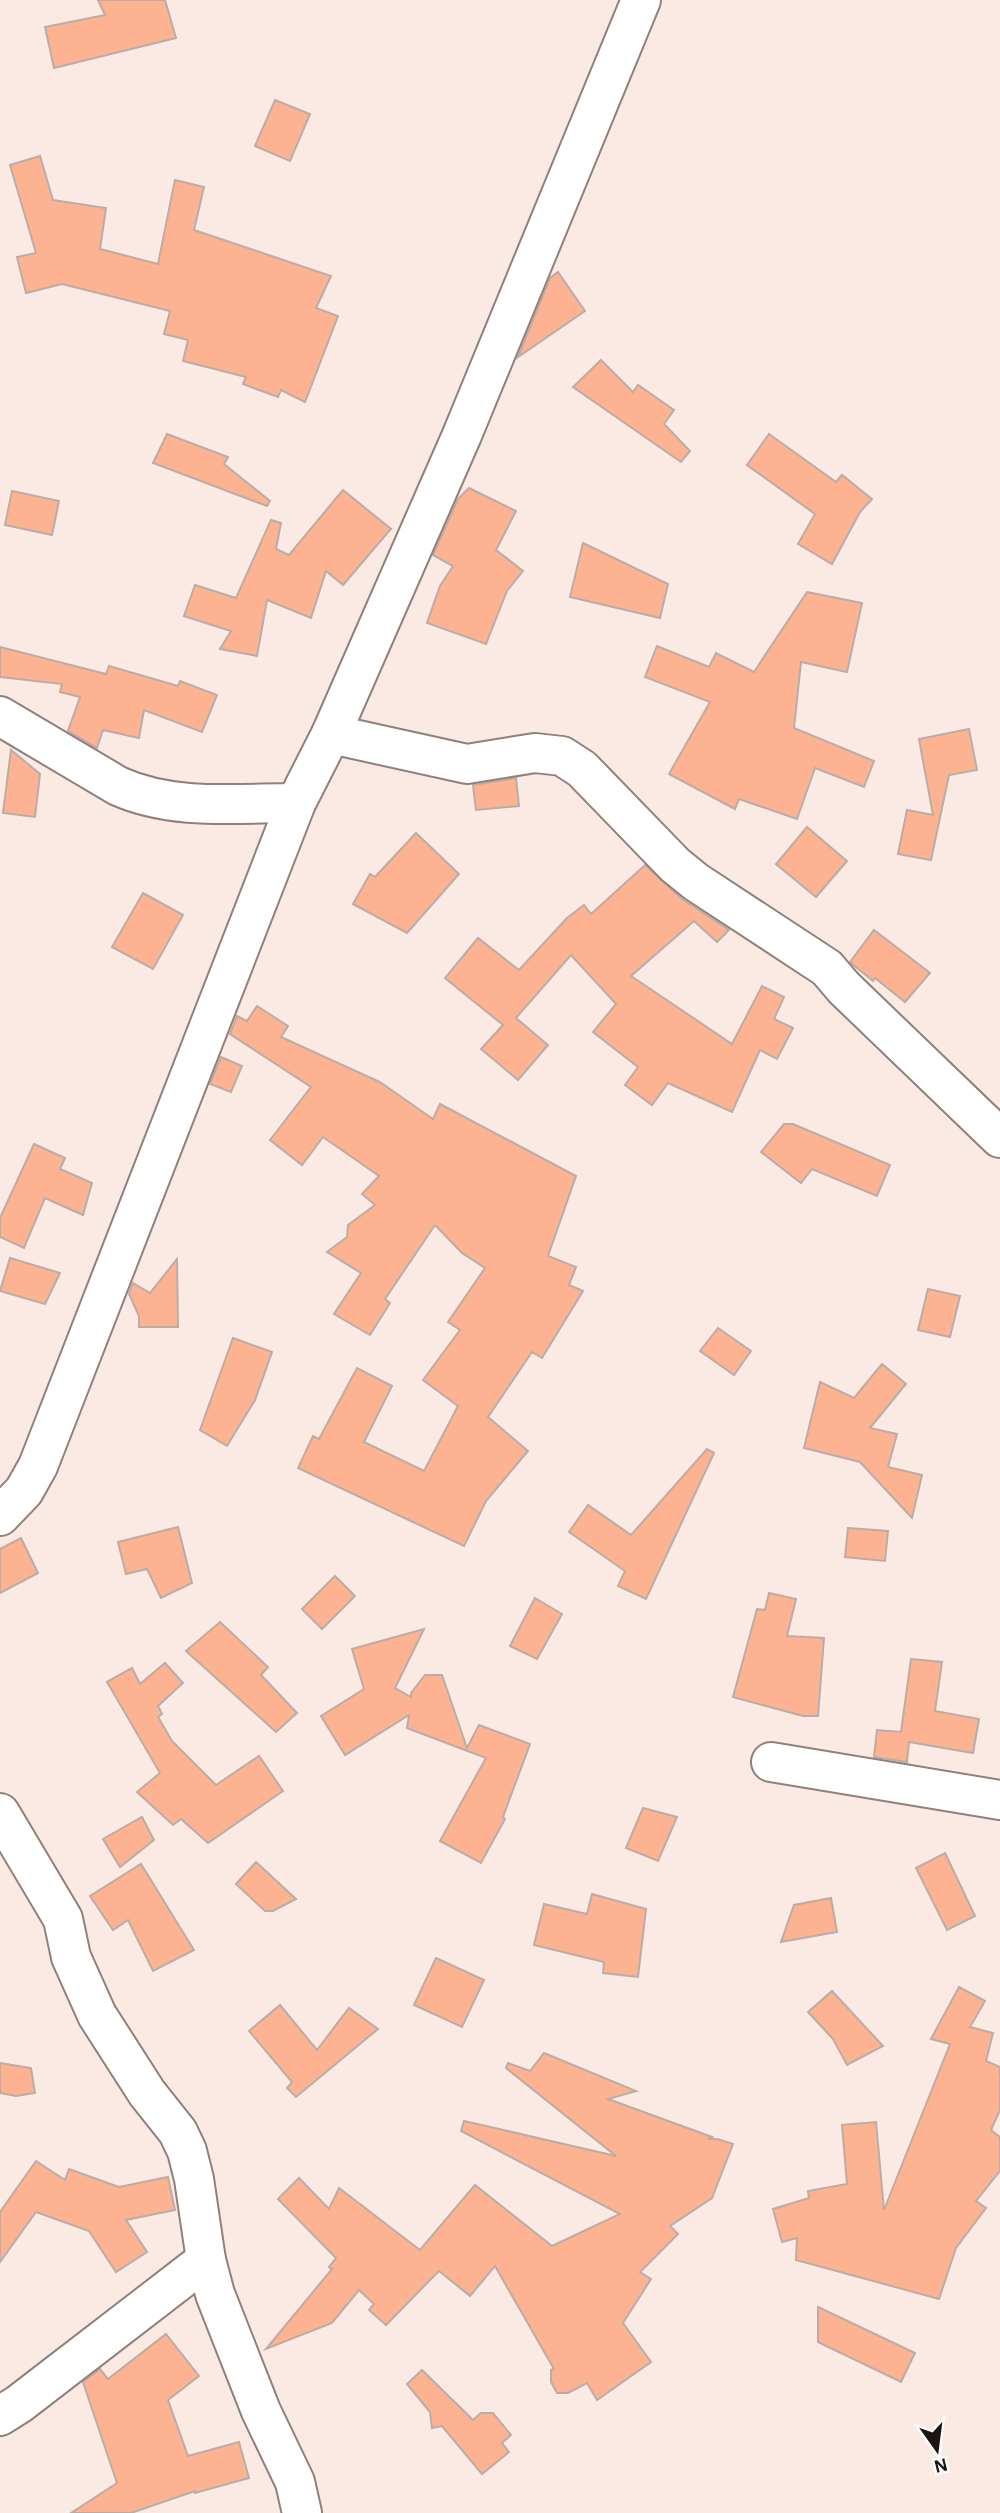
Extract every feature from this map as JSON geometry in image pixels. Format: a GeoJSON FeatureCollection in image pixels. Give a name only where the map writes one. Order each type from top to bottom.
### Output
{"type":"FeatureCollection","features":[{"type":"Feature","properties":{"kind":"street"},"geometry":{"type":"LineString","coordinates":[[0,1516],[24,1491],[38,1466],[296,803],[331,734],[462,435],[641,0]]}},
{"type":"Feature","properties":{"kind":"street"},"geometry":{"type":"LineString","coordinates":[[0,716],[118,786],[138,794],[184,803],[296,803]]}},
{"type":"Feature","properties":{"kind":"street"},"geometry":{"type":"LineString","coordinates":[[331,734],[467,764],[535,753],[562,756],[582,769],[675,865],[696,882],[827,968],[1000,1138]]}},
{"type":"Feature","properties":{"kind":"street"},"geometry":{"type":"LineString","coordinates":[[771,1762],[1000,1800]]}},
{"type":"Feature","properties":{"kind":"street"},"geometry":{"type":"LineString","coordinates":[[0,1813],[63,1919],[71,1958],[97,2015],[147,2093],[178,2132],[187,2151],[206,2260],[215,2294],[261,2411],[295,2482],[302,2513]]}},
{"type":"Feature","properties":{"kind":"street"},"geometry":{"type":"LineString","coordinates":[[0,2416],[206,2260]]}},
{"type":"Feature","properties":{"kind":"building"},"geometry":{"type":"Polygon","coordinates":[[[98,0],[165,0],[176,38],[54,68],[45,27],[105,15],[98,0]]]}},
{"type":"Feature","properties":{"kind":"building"},"geometry":{"type":"Polygon","coordinates":[[[275,100],[310,114],[290,161],[255,146],[275,100]]]}},
{"type":"Feature","properties":{"kind":"building"},"geometry":{"type":"Polygon","coordinates":[[[40,156],[53,200],[106,208],[100,249],[158,264],[175,180],[204,187],[194,230],[331,276],[316,308],[338,316],[305,402],[281,390],[278,397],[243,384],[246,377],[183,361],[188,340],[164,334],[170,311],[62,284],[26,293],[17,257],[36,253],[10,165],[40,156]]]}},
{"type":"Feature","properties":{"kind":"building"},"geometry":{"type":"Polygon","coordinates":[[[558,272],[585,311],[518,357],[550,278],[558,272]]]}},
{"type":"Feature","properties":{"kind":"building"},"geometry":{"type":"Polygon","coordinates":[[[601,360],[633,392],[638,385],[674,410],[664,424],[690,451],[681,462],[573,387],[601,360]]]}},
{"type":"Feature","properties":{"kind":"building"},"geometry":{"type":"Polygon","coordinates":[[[167,434],[228,457],[224,464],[270,501],[267,506],[153,463],[167,434]]]}},
{"type":"Feature","properties":{"kind":"building"},"geometry":{"type":"Polygon","coordinates":[[[769,434],[836,482],[842,475],[872,499],[860,512],[832,564],[798,544],[815,514],[747,465],[769,434]]]}},
{"type":"Feature","properties":{"kind":"building"},"geometry":{"type":"Polygon","coordinates":[[[469,488],[516,511],[496,550],[523,571],[507,591],[486,644],[427,623],[440,586],[453,566],[433,555],[458,499],[469,488]]]}},
{"type":"Feature","properties":{"kind":"building"},"geometry":{"type":"Polygon","coordinates":[[[343,490],[391,529],[343,585],[326,571],[311,618],[267,600],[257,656],[220,649],[231,631],[184,616],[195,585],[236,598],[271,520],[281,523],[276,549],[289,555],[343,490]]]}},
{"type":"Feature","properties":{"kind":"building"},"geometry":{"type":"Polygon","coordinates":[[[12,491],[59,501],[52,535],[5,525],[12,491]]]}},
{"type":"Feature","properties":{"kind":"building"},"geometry":{"type":"Polygon","coordinates":[[[583,543],[668,584],[660,618],[570,597],[583,543]]]}},
{"type":"Feature","properties":{"kind":"building"},"geometry":{"type":"Polygon","coordinates":[[[807,592],[862,603],[847,672],[801,662],[794,728],[874,761],[864,787],[815,768],[797,819],[739,799],[735,809],[669,774],[710,702],[645,677],[657,646],[709,667],[716,653],[754,672],[807,592]]]}},
{"type":"Feature","properties":{"kind":"building"},"geometry":{"type":"Polygon","coordinates":[[[0,647],[106,674],[109,666],[178,686],[180,681],[217,695],[202,732],[144,710],[139,738],[103,730],[97,748],[68,731],[80,697],[60,692],[62,684],[0,677],[0,647]]]}},
{"type":"Feature","properties":{"kind":"building"},"geometry":{"type":"Polygon","coordinates":[[[969,729],[977,770],[949,775],[931,860],[898,854],[907,810],[933,815],[919,739],[969,729]]]}},
{"type":"Feature","properties":{"kind":"building"},"geometry":{"type":"Polygon","coordinates":[[[11,750],[40,774],[35,817],[3,813],[11,750]]]}},
{"type":"Feature","properties":{"kind":"building"},"geometry":{"type":"Polygon","coordinates":[[[516,778],[519,806],[476,810],[473,785],[516,778]]]}},
{"type":"Feature","properties":{"kind":"building"},"geometry":{"type":"Polygon","coordinates":[[[807,827],[847,861],[816,897],[776,864],[807,827]]]}},
{"type":"Feature","properties":{"kind":"building"},"geometry":{"type":"Polygon","coordinates":[[[416,833],[459,874],[407,933],[353,904],[370,874],[375,877],[416,833]]]}},
{"type":"Feature","properties":{"kind":"building"},"geometry":{"type":"Polygon","coordinates":[[[645,865],[682,899],[729,930],[717,942],[694,921],[631,976],[732,1044],[762,986],[784,997],[774,1019],[793,1028],[777,1059],[760,1050],[732,1112],[668,1083],[652,1105],[625,1085],[638,1067],[593,1032],[616,1004],[571,955],[516,1018],[548,1045],[518,1080],[481,1049],[503,1025],[445,978],[478,938],[519,970],[567,918],[584,905],[591,914],[645,865]]]}},
{"type":"Feature","properties":{"kind":"building"},"geometry":{"type":"Polygon","coordinates":[[[143,893],[183,915],[153,969],[112,947],[143,893]]]}},
{"type":"Feature","properties":{"kind":"building"},"geometry":{"type":"Polygon","coordinates":[[[874,930],[930,973],[905,1002],[850,962],[874,930]]]}},
{"type":"Feature","properties":{"kind":"building"},"geometry":{"type":"Polygon","coordinates":[[[257,1006],[288,1026],[281,1037],[380,1082],[433,1119],[440,1104],[576,1176],[548,1256],[576,1267],[569,1285],[583,1291],[542,1358],[532,1352],[488,1417],[528,1451],[486,1501],[464,1546],[298,1468],[313,1436],[319,1439],[357,1368],[392,1386],[364,1442],[424,1471],[458,1406],[423,1380],[460,1330],[448,1322],[485,1268],[462,1253],[435,1225],[385,1299],[390,1303],[370,1335],[334,1314],[361,1273],[327,1252],[347,1237],[348,1225],[375,1205],[362,1194],[379,1176],[323,1137],[302,1165],[270,1140],[311,1087],[230,1034],[237,1016],[247,1021],[257,1006]]]}},
{"type":"Feature","properties":{"kind":"building"},"geometry":{"type":"Polygon","coordinates":[[[221,1057],[242,1066],[231,1092],[210,1084],[221,1057]]]}},
{"type":"Feature","properties":{"kind":"building"},"geometry":{"type":"Polygon","coordinates":[[[784,1124],[793,1124],[890,1165],[877,1196],[812,1169],[801,1183],[761,1152],[784,1124]]]}},
{"type":"Feature","properties":{"kind":"building"},"geometry":{"type":"Polygon","coordinates":[[[34,1144],[65,1158],[60,1169],[92,1183],[83,1215],[45,1198],[24,1248],[0,1237],[0,1218],[34,1144]]]}},
{"type":"Feature","properties":{"kind":"building"},"geometry":{"type":"Polygon","coordinates":[[[10,1258],[60,1273],[45,1304],[0,1291],[10,1258]]]}},
{"type":"Feature","properties":{"kind":"building"},"geometry":{"type":"Polygon","coordinates":[[[177,1259],[178,1327],[139,1327],[139,1316],[129,1294],[133,1283],[150,1293],[177,1259]]]}},
{"type":"Feature","properties":{"kind":"building"},"geometry":{"type":"Polygon","coordinates":[[[928,1289],[960,1296],[950,1337],[918,1330],[928,1289]]]}},
{"type":"Feature","properties":{"kind":"building"},"geometry":{"type":"Polygon","coordinates":[[[718,1328],[751,1351],[734,1375],[700,1351],[718,1328]]]}},
{"type":"Feature","properties":{"kind":"building"},"geometry":{"type":"Polygon","coordinates":[[[233,1338],[272,1352],[255,1400],[227,1446],[200,1430],[233,1338]]]}},
{"type":"Feature","properties":{"kind":"building"},"geometry":{"type":"Polygon","coordinates":[[[882,1364],[906,1384],[870,1428],[897,1434],[888,1467],[922,1475],[912,1518],[860,1462],[804,1448],[820,1382],[854,1398],[882,1364]]]}},
{"type":"Feature","properties":{"kind":"building"},"geometry":{"type":"Polygon","coordinates":[[[707,1449],[714,1453],[646,1599],[618,1586],[625,1571],[569,1532],[588,1505],[631,1535],[707,1449]]]}},
{"type":"Feature","properties":{"kind":"building"},"geometry":{"type":"Polygon","coordinates":[[[178,1527],[192,1583],[161,1598],[147,1569],[126,1574],[118,1542],[178,1527]]]}},
{"type":"Feature","properties":{"kind":"building"},"geometry":{"type":"Polygon","coordinates":[[[848,1528],[888,1531],[885,1561],[845,1557],[848,1528]]]}},
{"type":"Feature","properties":{"kind":"building"},"geometry":{"type":"Polygon","coordinates":[[[21,1538],[38,1573],[0,1593],[0,1549],[21,1538]]]}},
{"type":"Feature","properties":{"kind":"building"},"geometry":{"type":"Polygon","coordinates":[[[335,1576],[355,1596],[322,1629],[302,1609],[335,1576]]]}},
{"type":"Feature","properties":{"kind":"building"},"geometry":{"type":"Polygon","coordinates":[[[769,1593],[796,1599],[787,1636],[824,1638],[818,1716],[803,1716],[733,1697],[757,1609],[765,1610],[769,1593]]]}},
{"type":"Feature","properties":{"kind":"building"},"geometry":{"type":"Polygon","coordinates":[[[535,1598],[562,1614],[537,1659],[510,1646],[535,1598]]]}},
{"type":"Feature","properties":{"kind":"building"},"geometry":{"type":"Polygon","coordinates":[[[220,1622],[268,1667],[261,1675],[297,1713],[276,1732],[186,1651],[220,1622]]]}},
{"type":"Feature","properties":{"kind":"building"},"geometry":{"type":"Polygon","coordinates":[[[424,1629],[395,1688],[411,1697],[411,1693],[425,1675],[442,1675],[467,1748],[479,1725],[530,1744],[503,1817],[505,1819],[481,1863],[440,1841],[486,1758],[407,1728],[409,1715],[345,1755],[321,1716],[364,1689],[352,1649],[424,1629]]]}},
{"type":"Feature","properties":{"kind":"building"},"geometry":{"type":"Polygon","coordinates":[[[911,1659],[942,1662],[935,1711],[979,1719],[973,1753],[909,1742],[907,1762],[874,1757],[877,1730],[901,1732],[911,1659]]]}},
{"type":"Feature","properties":{"kind":"building"},"geometry":{"type":"Polygon","coordinates":[[[165,1663],[183,1683],[158,1706],[162,1714],[158,1717],[172,1741],[216,1785],[259,1756],[283,1791],[208,1843],[181,1819],[173,1825],[137,1792],[160,1773],[107,1682],[132,1668],[140,1684],[165,1663]]]}},
{"type":"Feature","properties":{"kind":"building"},"geometry":{"type":"Polygon","coordinates":[[[643,1808],[677,1817],[658,1861],[626,1848],[643,1808]]]}},
{"type":"Feature","properties":{"kind":"building"},"geometry":{"type":"Polygon","coordinates":[[[142,1817],[154,1840],[120,1867],[103,1839],[142,1817]]]}},
{"type":"Feature","properties":{"kind":"building"},"geometry":{"type":"Polygon","coordinates":[[[945,1853],[975,1916],[947,1930],[916,1868],[945,1853]]]}},
{"type":"Feature","properties":{"kind":"building"},"geometry":{"type":"Polygon","coordinates":[[[256,1862],[296,1899],[273,1911],[265,1911],[236,1884],[256,1862]]]}},
{"type":"Feature","properties":{"kind":"building"},"geometry":{"type":"Polygon","coordinates":[[[141,1864],[194,1950],[153,1971],[128,1920],[113,1930],[90,1896],[141,1864]]]}},
{"type":"Feature","properties":{"kind":"building"},"geometry":{"type":"Polygon","coordinates":[[[592,1894],[646,1909],[638,1977],[603,1973],[604,1962],[534,1945],[544,1904],[587,1914],[592,1894]]]}},
{"type":"Feature","properties":{"kind":"building"},"geometry":{"type":"Polygon","coordinates":[[[831,1898],[837,1932],[781,1942],[794,1905],[831,1898]]]}},
{"type":"Feature","properties":{"kind":"building"},"geometry":{"type":"Polygon","coordinates":[[[436,1958],[484,1980],[462,2027],[414,2005],[436,1958]]]}},
{"type":"Feature","properties":{"kind":"building"},"geometry":{"type":"Polygon","coordinates":[[[959,1987],[985,2001],[970,2027],[993,2033],[986,2061],[1000,2067],[1000,2110],[991,2130],[1000,2137],[1000,2171],[976,2201],[986,2208],[956,2248],[939,2299],[796,2260],[797,2238],[782,2242],[773,2209],[809,2198],[808,2191],[847,2184],[842,2125],[876,2122],[884,2210],[950,2044],[931,2039],[959,1987]]]}},
{"type":"Feature","properties":{"kind":"building"},"geometry":{"type":"Polygon","coordinates":[[[832,1991],[883,2046],[847,2065],[833,2039],[808,2012],[832,1991]]]}},
{"type":"Feature","properties":{"kind":"building"},"geometry":{"type":"Polygon","coordinates":[[[280,2005],[317,2050],[349,2008],[378,2029],[296,2097],[287,2088],[292,2082],[249,2031],[280,2005]]]}},
{"type":"Feature","properties":{"kind":"building"},"geometry":{"type":"Polygon","coordinates":[[[544,2053],[636,2091],[608,2099],[712,2137],[708,2139],[733,2144],[712,2198],[670,2226],[678,2234],[640,2272],[651,2279],[623,2323],[651,2362],[597,2400],[587,2383],[568,2393],[557,2393],[551,2382],[551,2370],[554,2369],[495,2266],[470,2296],[439,2271],[386,2325],[369,2310],[374,2304],[359,2290],[332,2323],[266,2349],[332,2269],[329,2267],[336,2258],[278,2199],[299,2178],[329,2209],[339,2188],[420,2250],[475,2185],[552,2246],[620,2214],[461,2131],[464,2121],[616,2156],[506,2068],[508,2063],[530,2071],[544,2053]]]}},
{"type":"Feature","properties":{"kind":"building"},"geometry":{"type":"Polygon","coordinates":[[[0,2063],[31,2068],[35,2093],[16,2096],[0,2093],[0,2063]]]}},
{"type":"Feature","properties":{"kind":"building"},"geometry":{"type":"Polygon","coordinates":[[[36,2161],[65,2180],[69,2169],[119,2187],[168,2177],[175,2210],[126,2220],[147,2252],[116,2272],[89,2231],[36,2212],[0,2262],[0,2212],[36,2161]]]}},
{"type":"Feature","properties":{"kind":"building"},"geometry":{"type":"Polygon","coordinates":[[[818,2307],[915,2353],[901,2382],[818,2342],[818,2307]]]}},
{"type":"Feature","properties":{"kind":"building"},"geometry":{"type":"Polygon","coordinates":[[[166,2334],[199,2376],[168,2400],[188,2456],[239,2442],[249,2478],[195,2491],[131,2513],[71,2513],[117,2483],[83,2382],[100,2369],[108,2379],[166,2334]]]}},
{"type":"Feature","properties":{"kind":"building"},"geometry":{"type":"Polygon","coordinates":[[[422,2370],[473,2420],[481,2413],[493,2413],[511,2435],[502,2443],[509,2452],[482,2474],[442,2426],[432,2428],[430,2412],[407,2384],[422,2370]]]}}]}
